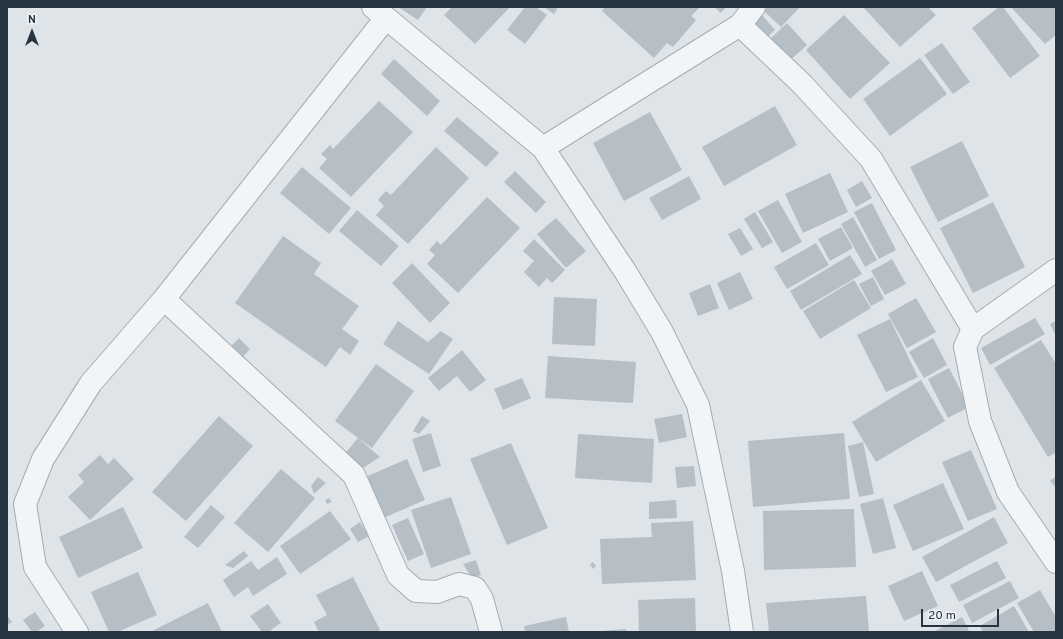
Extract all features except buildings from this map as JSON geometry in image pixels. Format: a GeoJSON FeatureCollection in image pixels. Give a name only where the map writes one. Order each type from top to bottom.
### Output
{"type":"FeatureCollection","features":[{"type":"Feature","properties":{"kind":"street"},"geometry":{"type":"LineString","coordinates":[[543,148],[740,25],[754,7]]}},
{"type":"Feature","properties":{"kind":"street"},"geometry":{"type":"LineString","coordinates":[[78,632],[35,567],[25,504],[43,459],[91,383],[164,299],[380,12],[543,148],[625,271],[662,332],[698,405],[733,571],[742,632]]}},
{"type":"Feature","properties":{"kind":"street"},"geometry":{"type":"LineString","coordinates":[[740,25],[802,84],[870,159],[973,328]]}},
{"type":"Feature","properties":{"kind":"street"},"geometry":{"type":"LineString","coordinates":[[1056,270],[973,328],[965,346],[980,421],[1008,492],[1056,562]]}},
{"type":"Feature","properties":{"kind":"street"},"geometry":{"type":"LineString","coordinates":[[164,299],[354,475],[398,575],[416,591],[437,592],[459,584],[475,588],[482,599],[491,632]]}}]}
